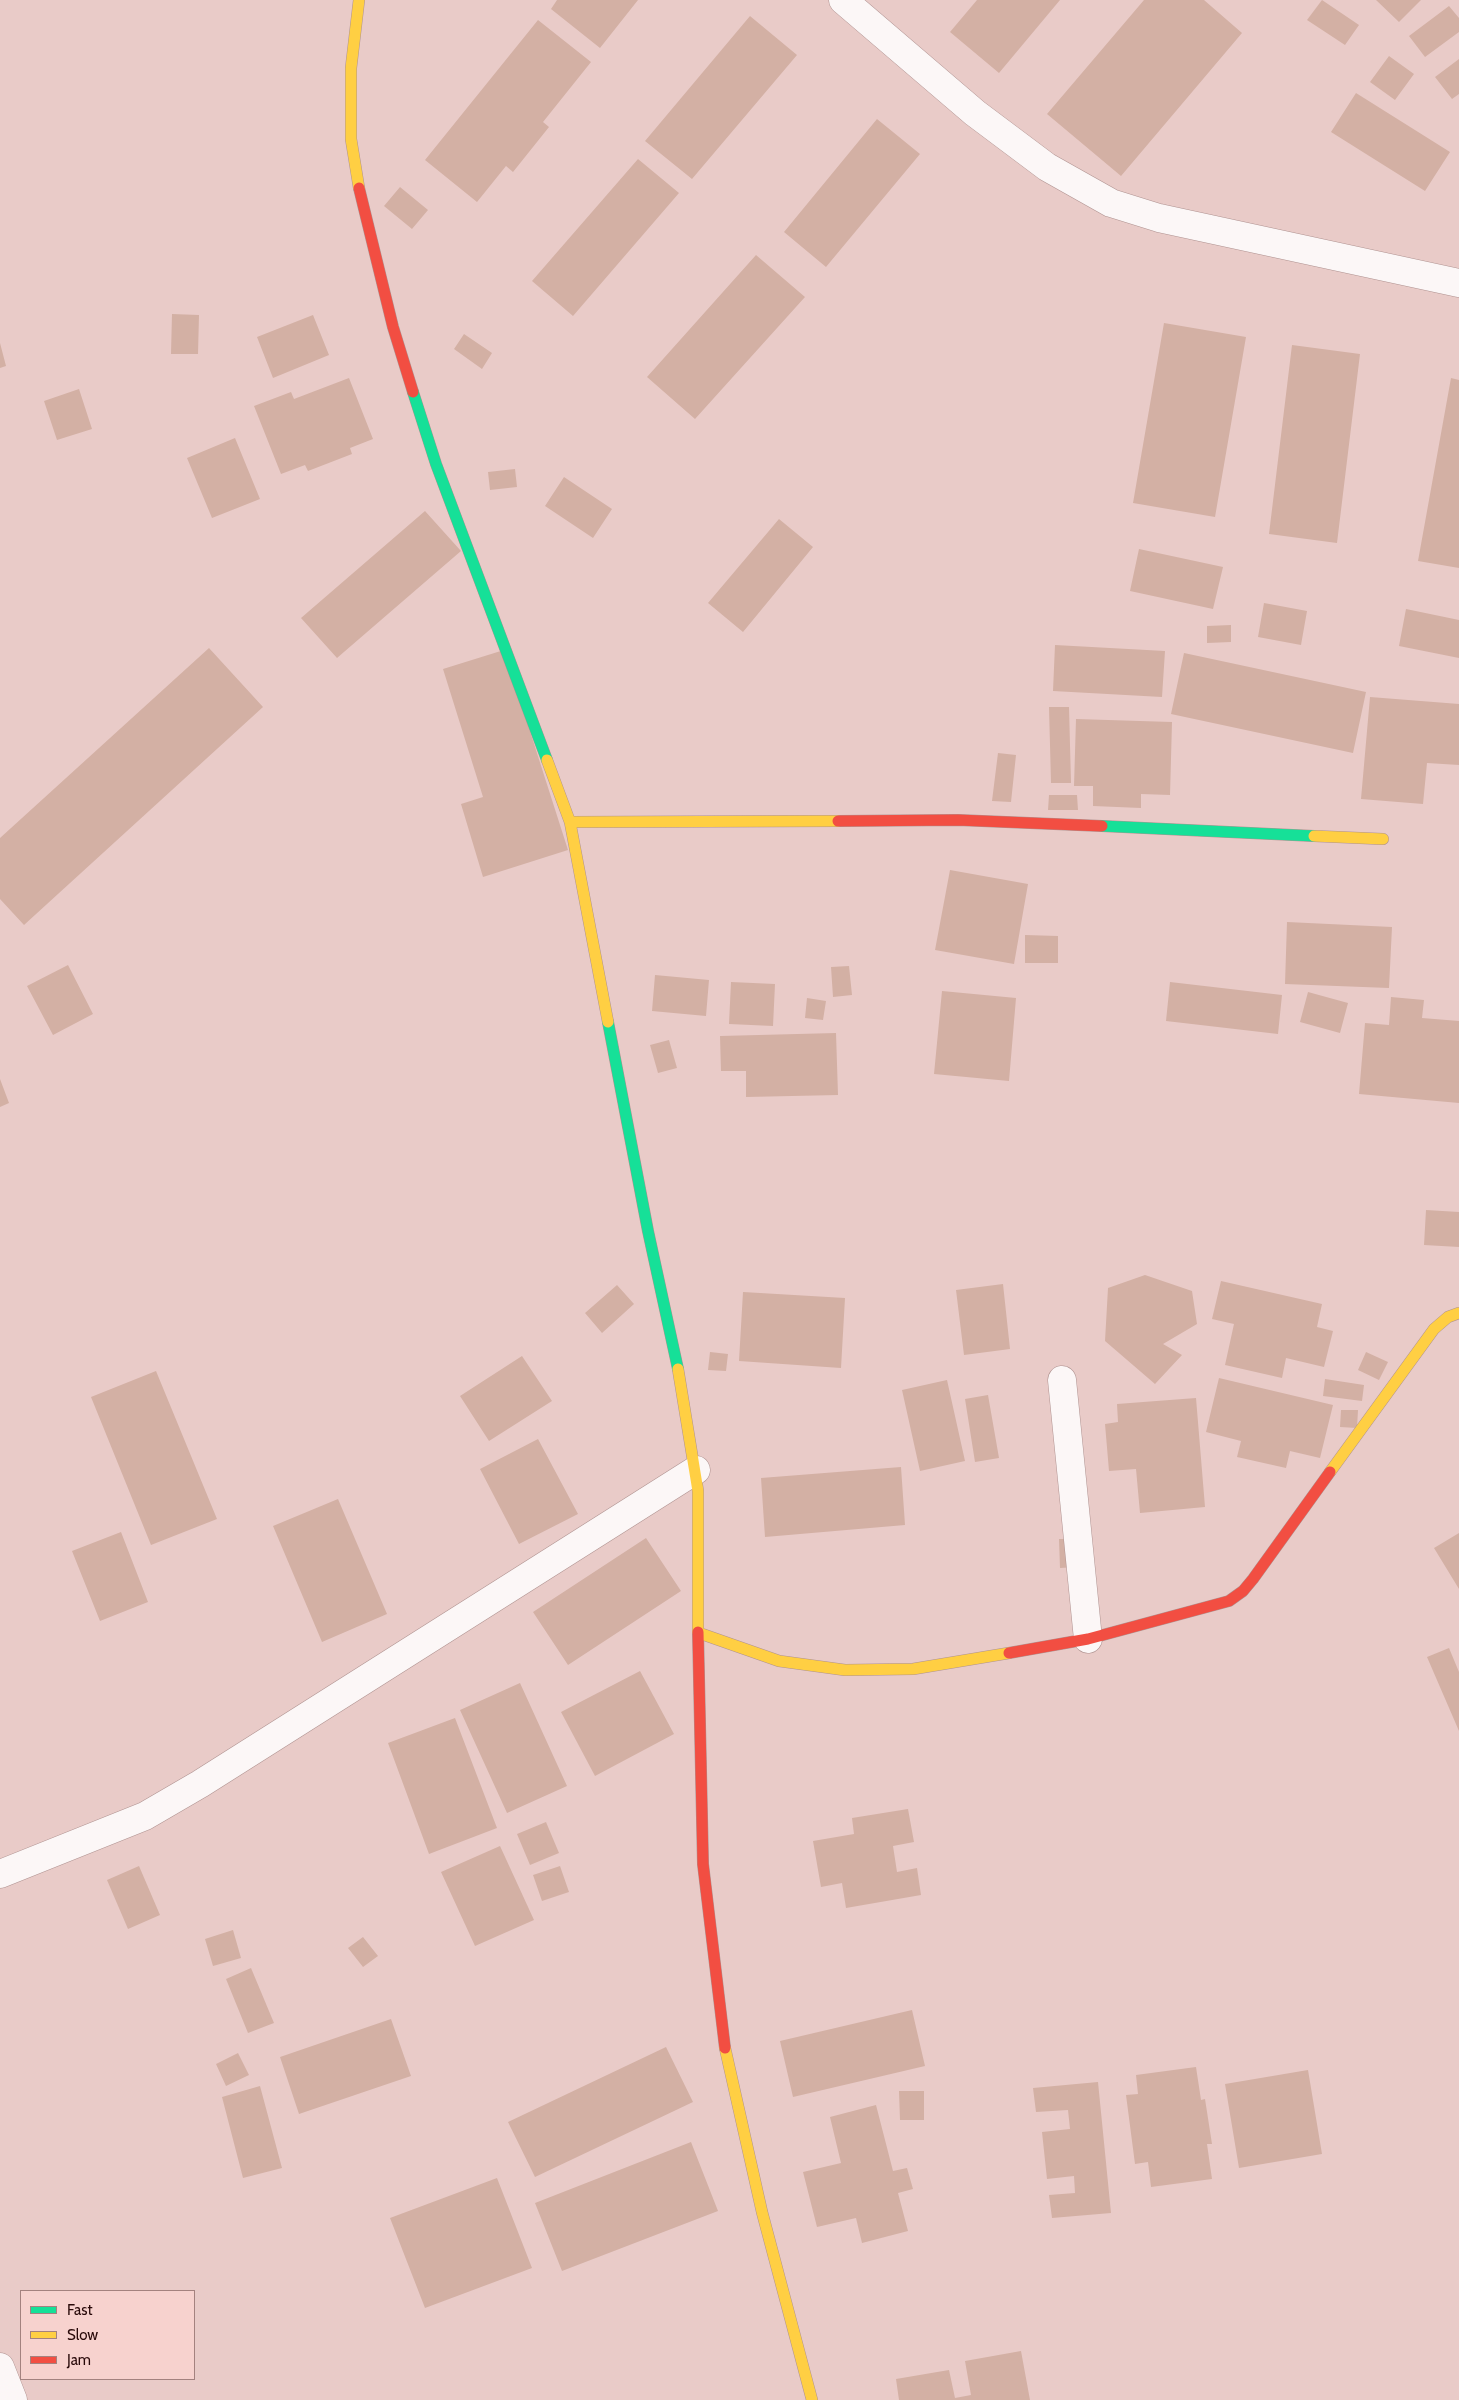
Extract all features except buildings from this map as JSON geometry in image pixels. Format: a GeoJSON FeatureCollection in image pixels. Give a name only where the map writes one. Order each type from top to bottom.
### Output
{"type":"FeatureCollection","features":[{"type":"Feature","properties":{"kind":"street"},"geometry":{"type":"LineString","coordinates":[[359,0],[351,68],[351,140],[362,206],[390,318],[436,464],[570,822],[648,1231],[685,1404],[698,1491],[697,1560],[703,1864],[722,2036],[762,2212],[812,2400]]}},
{"type":"Feature","properties":{"kind":"street"},"geometry":{"type":"LineString","coordinates":[[844,0],[975,114],[1047,167],[1111,203],[1160,218],[1459,283]]}},
{"type":"Feature","properties":{"kind":"street"},"geometry":{"type":"LineString","coordinates":[[570,822],[958,820],[1383,839]]}},
{"type":"Feature","properties":{"kind":"street"},"geometry":{"type":"LineString","coordinates":[[699,1633],[779,1661],[845,1670],[913,1669],[1088,1639],[1229,1601],[1243,1591],[1434,1329],[1448,1317],[1459,1313]]}},
{"type":"Feature","properties":{"kind":"street"},"geometry":{"type":"LineString","coordinates":[[1062,1380],[1088,1639]]}},
{"type":"Feature","properties":{"kind":"street"},"geometry":{"type":"LineString","coordinates":[[0,1874],[145,1816],[696,1470]]}},
{"type":"Feature","properties":{"kind":"street"},"geometry":{"type":"LineString","coordinates":[[0,2367],[13,2400]]}},
{"type":"Feature","properties":{"kind":"traffic: fast"},"geometry":{"type":"LineString","coordinates":[[413,392],[436,464],[547,760]]}},
{"type":"Feature","properties":{"kind":"traffic: fast"},"geometry":{"type":"LineString","coordinates":[[1102,826],[1314,836]]}},
{"type":"Feature","properties":{"kind":"traffic: fast"},"geometry":{"type":"LineString","coordinates":[[608,1022],[648,1231],[678,1369]]}},
{"type":"Feature","properties":{"kind":"traffic: slow"},"geometry":{"type":"LineString","coordinates":[[359,0],[351,68],[351,139],[359,188]]}},
{"type":"Feature","properties":{"kind":"traffic: slow"},"geometry":{"type":"LineString","coordinates":[[547,760],[570,822],[608,1022]]}},
{"type":"Feature","properties":{"kind":"traffic: slow"},"geometry":{"type":"LineString","coordinates":[[570,822],[838,821]]}},
{"type":"Feature","properties":{"kind":"traffic: slow"},"geometry":{"type":"LineString","coordinates":[[1314,836],[1383,839]]}},
{"type":"Feature","properties":{"kind":"traffic: slow"},"geometry":{"type":"LineString","coordinates":[[1330,1472],[1434,1329],[1448,1317],[1459,1313]]}},
{"type":"Feature","properties":{"kind":"traffic: slow"},"geometry":{"type":"LineString","coordinates":[[678,1369],[698,1491],[698,1632]]}},
{"type":"Feature","properties":{"kind":"traffic: slow"},"geometry":{"type":"LineString","coordinates":[[699,1633],[779,1661],[845,1670],[913,1669],[1009,1653]]}},
{"type":"Feature","properties":{"kind":"traffic: slow"},"geometry":{"type":"LineString","coordinates":[[725,2048],[762,2212],[812,2400]]}},
{"type":"Feature","properties":{"kind":"traffic: jam"},"geometry":{"type":"LineString","coordinates":[[359,188],[393,327],[413,392]]}},
{"type":"Feature","properties":{"kind":"traffic: jam"},"geometry":{"type":"LineString","coordinates":[[838,821],[958,820],[1102,826]]}},
{"type":"Feature","properties":{"kind":"traffic: jam"},"geometry":{"type":"LineString","coordinates":[[1009,1653],[1088,1639],[1229,1601],[1243,1591],[1253,1579],[1330,1472]]}},
{"type":"Feature","properties":{"kind":"traffic: jam"},"geometry":{"type":"LineString","coordinates":[[698,1632],[703,1864],[725,2048]]}}]}
